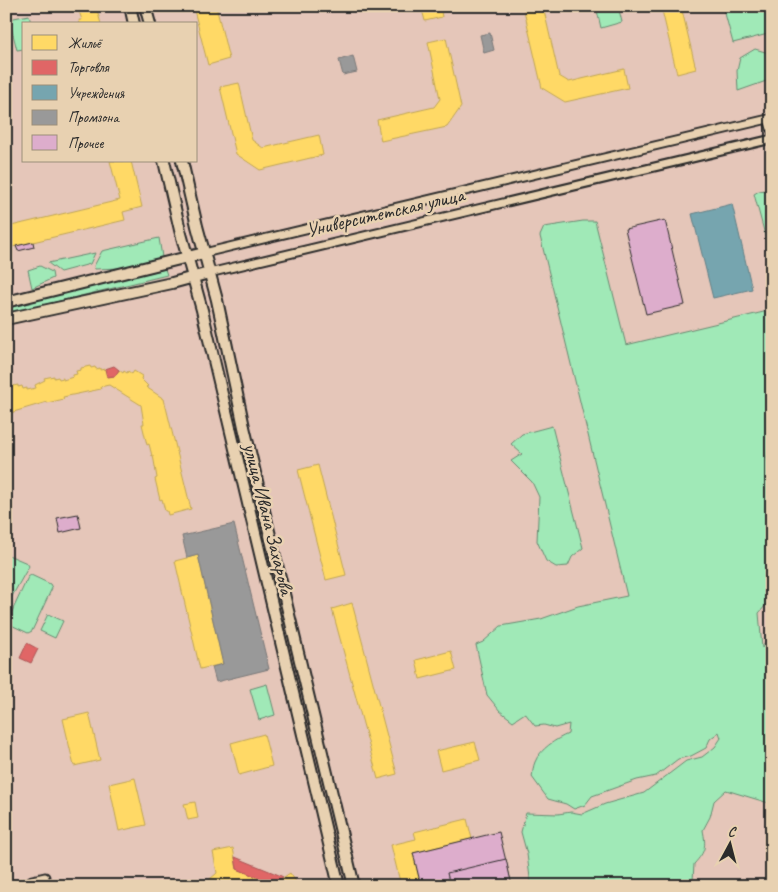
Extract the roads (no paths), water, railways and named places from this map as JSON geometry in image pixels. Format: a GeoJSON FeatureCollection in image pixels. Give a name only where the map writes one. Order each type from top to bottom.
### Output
{"type":"FeatureCollection","features":[{"type":"Feature","properties":{"kind":"main road"},"geometry":{"type":"LineString","coordinates":[[130,6],[134,22]]}},
{"type":"Feature","properties":{"kind":"main road"},"geometry":{"type":"LineString","coordinates":[[145,6],[149,22]]}},
{"type":"Feature","properties":{"kind":"main road","name":"улица Ивана Захарова"},"geometry":{"type":"LineString","coordinates":[[164,162],[339,886]]}},
{"type":"Feature","properties":{"kind":"main road","name":"улица Ивана Захарова"},"geometry":{"type":"LineString","coordinates":[[182,162],[354,886]]}},
{"type":"Feature","properties":{"kind":"main road","name":"Университетская улица"},"geometry":{"type":"LineString","coordinates":[[6,302],[204,253]]}},
{"type":"Feature","properties":{"kind":"main road","name":"Университетская улица"},"geometry":{"type":"LineString","coordinates":[[6,319],[172,283],[209,273]]}},
{"type":"Feature","properties":{"kind":"street","name":"Университетская улица"},"geometry":{"type":"LineString","coordinates":[[204,253],[768,119],[772,132]]}},
{"type":"Feature","properties":{"kind":"street","name":"Университетская улица"},"geometry":{"type":"LineString","coordinates":[[209,273],[772,139]]}},
{"type":"Feature","properties":{"kind":"street"},"geometry":{"type":"LineString","coordinates":[[23,886],[32,880],[46,877]]}}]}
